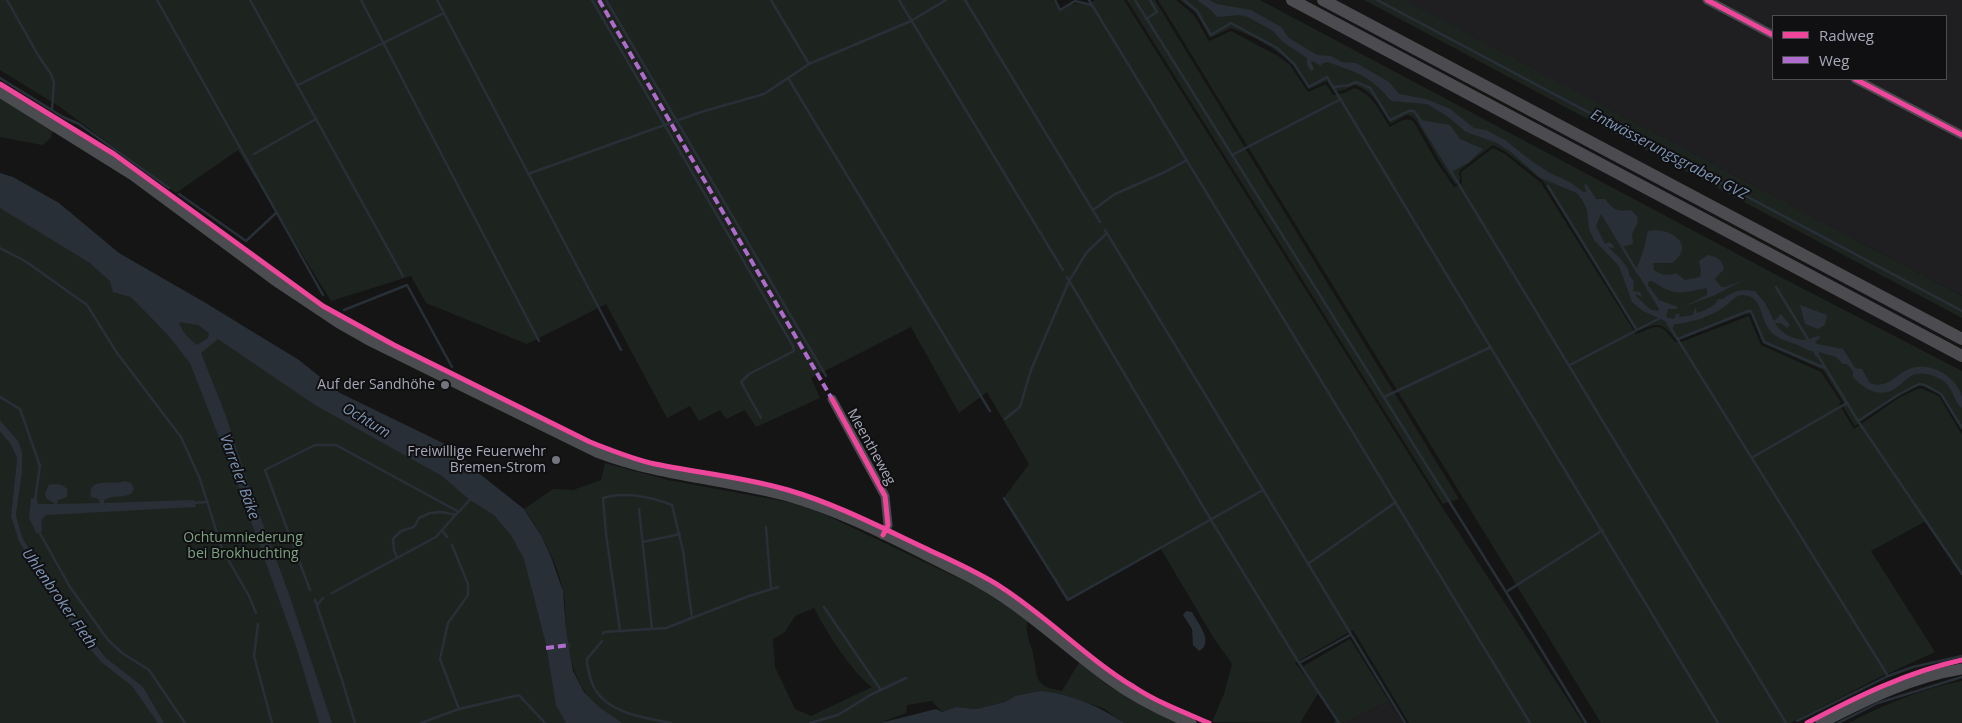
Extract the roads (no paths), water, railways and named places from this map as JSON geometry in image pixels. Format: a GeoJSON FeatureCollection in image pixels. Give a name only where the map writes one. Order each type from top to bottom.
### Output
{"type":"FeatureCollection","features":[{"type":"Feature","properties":{"kind":"highway"},"geometry":{"type":"LineString","coordinates":[[1292,0],[1962,356]]}},
{"type":"Feature","properties":{"kind":"highway"},"geometry":{"type":"LineString","coordinates":[[1323,0],[1962,340]]}},
{"type":"Feature","properties":{"kind":"main road"},"geometry":{"type":"LineString","coordinates":[[0,92],[133,175],[310,306],[370,340],[597,452],[665,472],[790,497],[814,504],[883,535],[981,582],[1026,612],[1117,684],[1151,706],[1191,723]]}},
{"type":"Feature","properties":{"kind":"main road"},"geometry":{"type":"LineString","coordinates":[[1820,723],[1895,687],[1962,669]]}},
{"type":"Feature","properties":{"kind":"street"},"geometry":{"type":"LineString","coordinates":[[1707,0],[1772,34]]}},
{"type":"Feature","properties":{"kind":"street"},"geometry":{"type":"LineString","coordinates":[[1857,80],[1962,135]]}},
{"type":"Feature","properties":{"kind":"street","name":"Meentheweg"},"geometry":{"type":"LineString","coordinates":[[832,399],[885,496],[888,525],[883,535]]}},
{"type":"Feature","properties":{"kind":"water"},"geometry":{"type":"Polygon","coordinates":[[[1197,0],[1209,0],[1217,4],[1251,10],[1281,27],[1289,38],[1317,55],[1331,56],[1342,62],[1356,63],[1389,82],[1399,94],[1426,99],[1450,109],[1474,128],[1486,130],[1505,140],[1530,160],[1550,173],[1570,182],[1583,192],[1586,192],[1584,184],[1587,185],[1596,199],[1605,199],[1616,209],[1623,211],[1631,210],[1637,216],[1638,222],[1632,234],[1633,244],[1621,247],[1601,214],[1596,226],[1605,244],[1609,242],[1613,245],[1614,248],[1608,247],[1621,259],[1628,269],[1630,277],[1634,281],[1633,291],[1640,292],[1642,297],[1636,294],[1636,296],[1651,310],[1658,311],[1659,309],[1636,271],[1648,231],[1656,230],[1664,231],[1677,238],[1681,243],[1682,249],[1679,256],[1672,263],[1653,263],[1656,272],[1664,274],[1676,273],[1685,280],[1700,277],[1699,261],[1708,255],[1719,259],[1722,263],[1724,269],[1715,279],[1721,287],[1742,281],[1715,295],[1685,306],[1707,295],[1707,288],[1676,292],[1651,281],[1648,282],[1648,285],[1659,300],[1678,307],[1676,309],[1668,309],[1666,317],[1674,319],[1676,314],[1680,314],[1679,317],[1693,315],[1695,307],[1697,313],[1712,306],[1718,299],[1723,299],[1734,292],[1742,290],[1755,291],[1765,303],[1774,321],[1781,314],[1790,325],[1787,328],[1781,323],[1775,323],[1783,332],[1790,337],[1803,340],[1819,336],[1820,338],[1815,342],[1817,344],[1843,349],[1855,368],[1862,369],[1870,383],[1876,385],[1887,383],[1906,370],[1928,367],[1943,373],[1955,383],[1962,397],[1962,408],[1946,383],[1926,374],[1913,375],[1891,391],[1885,393],[1868,389],[1853,377],[1853,371],[1847,364],[1843,364],[1836,357],[1819,352],[1819,355],[1816,357],[1813,351],[1774,335],[1767,326],[1757,302],[1749,296],[1738,296],[1724,307],[1707,316],[1693,321],[1673,324],[1674,327],[1670,329],[1665,321],[1643,311],[1632,302],[1619,266],[1594,240],[1589,229],[1587,210],[1577,193],[1540,178],[1511,152],[1497,143],[1466,132],[1447,116],[1427,104],[1391,101],[1369,80],[1355,72],[1328,62],[1320,66],[1314,61],[1311,62],[1314,69],[1311,71],[1307,65],[1307,58],[1283,42],[1273,31],[1248,17],[1239,15],[1217,17],[1197,0]]]}},
{"type":"Feature","properties":{"kind":"water"},"geometry":{"type":"Polygon","coordinates":[[[1418,121],[1450,125],[1460,139],[1483,149],[1468,163],[1451,174],[1418,121]]]}},
{"type":"Feature","properties":{"kind":"water"},"geometry":{"type":"Polygon","coordinates":[[[0,173],[13,177],[59,203],[119,253],[299,360],[340,393],[445,444],[524,509],[542,537],[563,591],[566,630],[573,671],[584,692],[599,707],[622,723],[566,723],[556,705],[546,644],[524,559],[511,535],[494,515],[470,500],[442,476],[315,405],[218,339],[201,353],[226,416],[332,723],[319,723],[297,649],[240,491],[190,363],[167,334],[131,297],[113,292],[110,281],[90,263],[0,208],[0,173]],[[179,322],[184,332],[197,345],[208,338],[209,333],[198,325],[179,322]]]}},
{"type":"Feature","properties":{"kind":"water"},"geometry":{"type":"Polygon","coordinates":[[[1800,305],[1827,315],[1825,325],[1818,329],[1805,324],[1800,305]]]}},
{"type":"Feature","properties":{"kind":"water","name":"Uhlenbroker Fleth"},"geometry":{"type":"Polygon","coordinates":[[[0,420],[19,442],[22,452],[22,473],[16,515],[23,539],[58,594],[106,658],[143,687],[164,723],[158,723],[132,686],[101,662],[87,645],[58,606],[19,541],[11,516],[17,458],[10,443],[0,432],[0,420]]]}},
{"type":"Feature","properties":{"kind":"water"},"geometry":{"type":"Polygon","coordinates":[[[125,481],[131,483],[134,488],[132,493],[125,496],[107,498],[104,500],[104,503],[194,500],[196,507],[46,515],[41,521],[42,531],[37,534],[29,518],[31,498],[37,499],[38,504],[55,504],[46,498],[45,493],[49,485],[59,484],[67,489],[67,497],[58,500],[57,504],[100,503],[98,499],[91,497],[93,486],[102,483],[125,481]]]}},
{"type":"Feature","properties":{"kind":"water"},"geometry":{"type":"Polygon","coordinates":[[[1186,611],[1192,612],[1205,638],[1205,643],[1199,651],[1193,645],[1192,629],[1183,615],[1186,611]]]}},
{"type":"Feature","properties":{"kind":"water"},"geometry":{"type":"Polygon","coordinates":[[[1041,691],[1063,695],[1084,702],[1105,711],[1124,723],[880,723],[936,709],[942,712],[956,707],[976,709],[1005,702],[1015,696],[1041,691]]]}},
{"type":"Feature","properties":{"kind":"waterway"},"geometry":{"type":"LineString","coordinates":[[7,0],[51,74],[54,82],[52,109]]}},
{"type":"Feature","properties":{"kind":"waterway"},"geometry":{"type":"LineString","coordinates":[[157,0],[323,295]]}},
{"type":"Feature","properties":{"kind":"waterway"},"geometry":{"type":"LineString","coordinates":[[250,0],[403,276]]}},
{"type":"Feature","properties":{"kind":"waterway"},"geometry":{"type":"LineString","coordinates":[[361,0],[539,341]]}},
{"type":"Feature","properties":{"kind":"waterway"},"geometry":{"type":"LineString","coordinates":[[437,0],[621,350]]}},
{"type":"Feature","properties":{"kind":"waterway"},"geometry":{"type":"LineString","coordinates":[[592,0],[793,346],[794,351],[749,374],[741,382],[761,418]]}},
{"type":"Feature","properties":{"kind":"waterway"},"geometry":{"type":"LineString","coordinates":[[606,0],[826,376]]}},
{"type":"Feature","properties":{"kind":"waterway"},"geometry":{"type":"LineString","coordinates":[[771,0],[809,64]]}},
{"type":"Feature","properties":{"kind":"waterway"},"geometry":{"type":"LineString","coordinates":[[899,0],[1063,270]]}},
{"type":"Feature","properties":{"kind":"waterway"},"geometry":{"type":"LineString","coordinates":[[528,174],[701,112],[764,94],[809,64],[911,21],[946,0]]}},
{"type":"Feature","properties":{"kind":"waterway"},"geometry":{"type":"LineString","coordinates":[[965,0],[1100,222]]}},
{"type":"Feature","properties":{"kind":"waterway"},"geometry":{"type":"LineString","coordinates":[[1055,0],[1060,10],[1075,1],[1092,5]]}},
{"type":"Feature","properties":{"kind":"waterway"},"geometry":{"type":"LineString","coordinates":[[1089,0],[1530,723]]}},
{"type":"Feature","properties":{"kind":"waterway"},"geometry":{"type":"LineString","coordinates":[[1135,0],[1586,723]]}},
{"type":"Feature","properties":{"kind":"waterway"},"geometry":{"type":"LineString","coordinates":[[1146,19],[1157,12],[1150,0]]}},
{"type":"Feature","properties":{"kind":"waterway"},"geometry":{"type":"LineString","coordinates":[[1184,0],[1197,11],[1211,35],[1231,23],[1277,48],[1294,64],[1309,87],[1327,77],[1718,723]]}},
{"type":"Feature","properties":{"kind":"waterway","name":"Entwässerungsgraben GVZ"},"geometry":{"type":"LineString","coordinates":[[1377,0],[1962,311]]}},
{"type":"Feature","properties":{"kind":"waterway"},"geometry":{"type":"LineString","coordinates":[[298,85],[444,13]]}},
{"type":"Feature","properties":{"kind":"waterway"},"geometry":{"type":"LineString","coordinates":[[0,78],[63,117],[79,124],[169,188]]}},
{"type":"Feature","properties":{"kind":"waterway"},"geometry":{"type":"LineString","coordinates":[[788,78],[990,411]]}},
{"type":"Feature","properties":{"kind":"waterway"},"geometry":{"type":"LineString","coordinates":[[1334,87],[1356,82],[1370,88],[1390,120],[1409,111],[1414,111],[1421,121]]}},
{"type":"Feature","properties":{"kind":"waterway"},"geometry":{"type":"LineString","coordinates":[[1232,155],[1341,99]]}},
{"type":"Feature","properties":{"kind":"waterway"},"geometry":{"type":"LineString","coordinates":[[254,154],[316,119]]}},
{"type":"Feature","properties":{"kind":"waterway"},"geometry":{"type":"LineString","coordinates":[[1093,210],[1115,194],[1187,160]]}},
{"type":"Feature","properties":{"kind":"waterway"},"geometry":{"type":"LineString","coordinates":[[1452,173],[1786,723]]}},
{"type":"Feature","properties":{"kind":"waterway"},"geometry":{"type":"LineString","coordinates":[[1548,186],[1636,329]]}},
{"type":"Feature","properties":{"kind":"waterway"},"geometry":{"type":"LineString","coordinates":[[179,194],[246,241],[276,213]]}},
{"type":"Feature","properties":{"kind":"waterway"},"geometry":{"type":"LineString","coordinates":[[1105,230],[1405,723]]}},
{"type":"Feature","properties":{"kind":"waterway"},"geometry":{"type":"LineString","coordinates":[[1005,419],[1020,407],[1031,370],[1069,281],[1087,252],[1107,233]]}},
{"type":"Feature","properties":{"kind":"waterway"},"geometry":{"type":"LineString","coordinates":[[1621,245],[1638,273]]}},
{"type":"Feature","properties":{"kind":"waterway"},"geometry":{"type":"LineString","coordinates":[[0,248],[25,261],[87,305],[117,353],[181,437],[200,479],[222,549],[249,596],[256,613]]}},
{"type":"Feature","properties":{"kind":"waterway"},"geometry":{"type":"LineString","coordinates":[[1067,277],[1211,520],[1299,663],[1339,723]]}},
{"type":"Feature","properties":{"kind":"waterway"},"geometry":{"type":"LineString","coordinates":[[344,310],[407,285],[452,367]]}},
{"type":"Feature","properties":{"kind":"waterway"},"geometry":{"type":"LineString","coordinates":[[1776,287],[1809,341]]}},
{"type":"Feature","properties":{"kind":"waterway"},"geometry":{"type":"LineString","coordinates":[[1678,339],[1751,311],[1764,342],[1825,368]]}},
{"type":"Feature","properties":{"kind":"waterway"},"geometry":{"type":"LineString","coordinates":[[1570,365],[1660,318]]}},
{"type":"Feature","properties":{"kind":"waterway"},"geometry":{"type":"LineString","coordinates":[[1670,327],[1888,676]]}},
{"type":"Feature","properties":{"kind":"waterway"},"geometry":{"type":"LineString","coordinates":[[1384,397],[1491,347]]}},
{"type":"Feature","properties":{"kind":"waterway"},"geometry":{"type":"LineString","coordinates":[[1817,354],[1858,421],[1962,574]]}},
{"type":"Feature","properties":{"kind":"waterway"},"geometry":{"type":"LineString","coordinates":[[1858,421],[1919,384],[1925,385],[1941,394],[1962,428]]}},
{"type":"Feature","properties":{"kind":"waterway"},"geometry":{"type":"LineString","coordinates":[[0,397],[20,409],[40,466],[35,500]]}},
{"type":"Feature","properties":{"kind":"waterway"},"geometry":{"type":"LineString","coordinates":[[1753,457],[1847,403]]}},
{"type":"Feature","properties":{"kind":"waterway"},"geometry":{"type":"LineString","coordinates":[[310,590],[265,470],[315,445],[336,445],[459,512],[471,498]]}},
{"type":"Feature","properties":{"kind":"waterway"},"geometry":{"type":"LineString","coordinates":[[1004,498],[1068,600],[1263,490]]}},
{"type":"Feature","properties":{"kind":"waterway"},"geometry":{"type":"LineString","coordinates":[[620,631],[606,534],[603,498],[611,496],[638,496],[672,505],[683,551],[692,618]]}},
{"type":"Feature","properties":{"kind":"waterway"},"geometry":{"type":"LineString","coordinates":[[192,503],[208,502]]}},
{"type":"Feature","properties":{"kind":"waterway"},"geometry":{"type":"LineString","coordinates":[[1308,564],[1396,502]]}},
{"type":"Feature","properties":{"kind":"waterway"},"geometry":{"type":"LineString","coordinates":[[639,509],[652,629]]}},
{"type":"Feature","properties":{"kind":"waterway"},"geometry":{"type":"LineString","coordinates":[[397,558],[393,539],[401,531],[414,527],[419,518],[430,513],[442,512],[456,515]]}},
{"type":"Feature","properties":{"kind":"waterway"},"geometry":{"type":"LineString","coordinates":[[332,593],[436,537],[458,512]]}},
{"type":"Feature","properties":{"kind":"waterway"},"geometry":{"type":"LineString","coordinates":[[766,527],[771,589]]}},
{"type":"Feature","properties":{"kind":"waterway","name":"Uhlenbroker Fleth"},"geometry":{"type":"LineString","coordinates":[[38,530],[70,587],[108,640],[122,653],[149,670],[185,723]]}},
{"type":"Feature","properties":{"kind":"waterway"},"geometry":{"type":"LineString","coordinates":[[442,530],[447,537]]}},
{"type":"Feature","properties":{"kind":"waterway"},"geometry":{"type":"LineString","coordinates":[[1506,592],[1603,530]]}},
{"type":"Feature","properties":{"kind":"waterway"},"geometry":{"type":"LineString","coordinates":[[643,542],[680,534]]}},
{"type":"Feature","properties":{"kind":"waterway"},"geometry":{"type":"LineString","coordinates":[[452,545],[468,584],[468,595],[448,623],[440,659],[459,709]]}},
{"type":"Feature","properties":{"kind":"waterway"},"geometry":{"type":"LineString","coordinates":[[603,634],[604,632],[666,628],[749,596],[778,587]]}},
{"type":"Feature","properties":{"kind":"waterway"},"geometry":{"type":"LineString","coordinates":[[317,605],[323,598]]}},
{"type":"Feature","properties":{"kind":"waterway"},"geometry":{"type":"LineString","coordinates":[[315,600],[355,723]]}},
{"type":"Feature","properties":{"kind":"waterway"},"geometry":{"type":"LineString","coordinates":[[824,607],[881,690]]}},
{"type":"Feature","properties":{"kind":"waterway"},"geometry":{"type":"LineString","coordinates":[[258,624],[254,656],[272,723]]}},
{"type":"Feature","properties":{"kind":"waterway"},"geometry":{"type":"LineString","coordinates":[[1299,663],[1350,635]]}},
{"type":"Feature","properties":{"kind":"waterway"},"geometry":{"type":"LineString","coordinates":[[602,641],[587,659],[592,683],[601,697],[609,704],[629,714],[671,723]]}},
{"type":"Feature","properties":{"kind":"waterway"},"geometry":{"type":"LineString","coordinates":[[1797,721],[1888,676],[1913,667],[1962,656]]}},
{"type":"Feature","properties":{"kind":"waterway"},"geometry":{"type":"LineString","coordinates":[[1838,723],[1878,703],[1962,677]]}},
{"type":"Feature","properties":{"kind":"waterway"},"geometry":{"type":"LineString","coordinates":[[810,723],[838,715],[872,694],[906,678]]}},
{"type":"Feature","properties":{"kind":"waterway"},"geometry":{"type":"LineString","coordinates":[[421,723],[459,709],[519,695],[545,723]]}},
{"type":"Feature","properties":{"kind":"place","name":"Auf der Sandhöhe"},"geometry":{"type":"Point","coordinates":[445,385]}},
{"type":"Feature","properties":{"kind":"place","name":"Freiwillige Feuerwehr Bremen-Strom"},"geometry":{"type":"Point","coordinates":[556,460]}},
{"type":"Feature","properties":{"kind":"water label","name":"Ochtum"},"geometry":{"type":"Point","coordinates":[366,421]}},
{"type":"Feature","properties":{"kind":"water label","name":"Varreler Bäke"},"geometry":{"type":"Point","coordinates":[239,477]}},
{"type":"Feature","properties":{"kind":"park label","name":"Ochtumniederung bei Brokhuchting"},"geometry":{"type":"Point","coordinates":[243,546]}}]}
